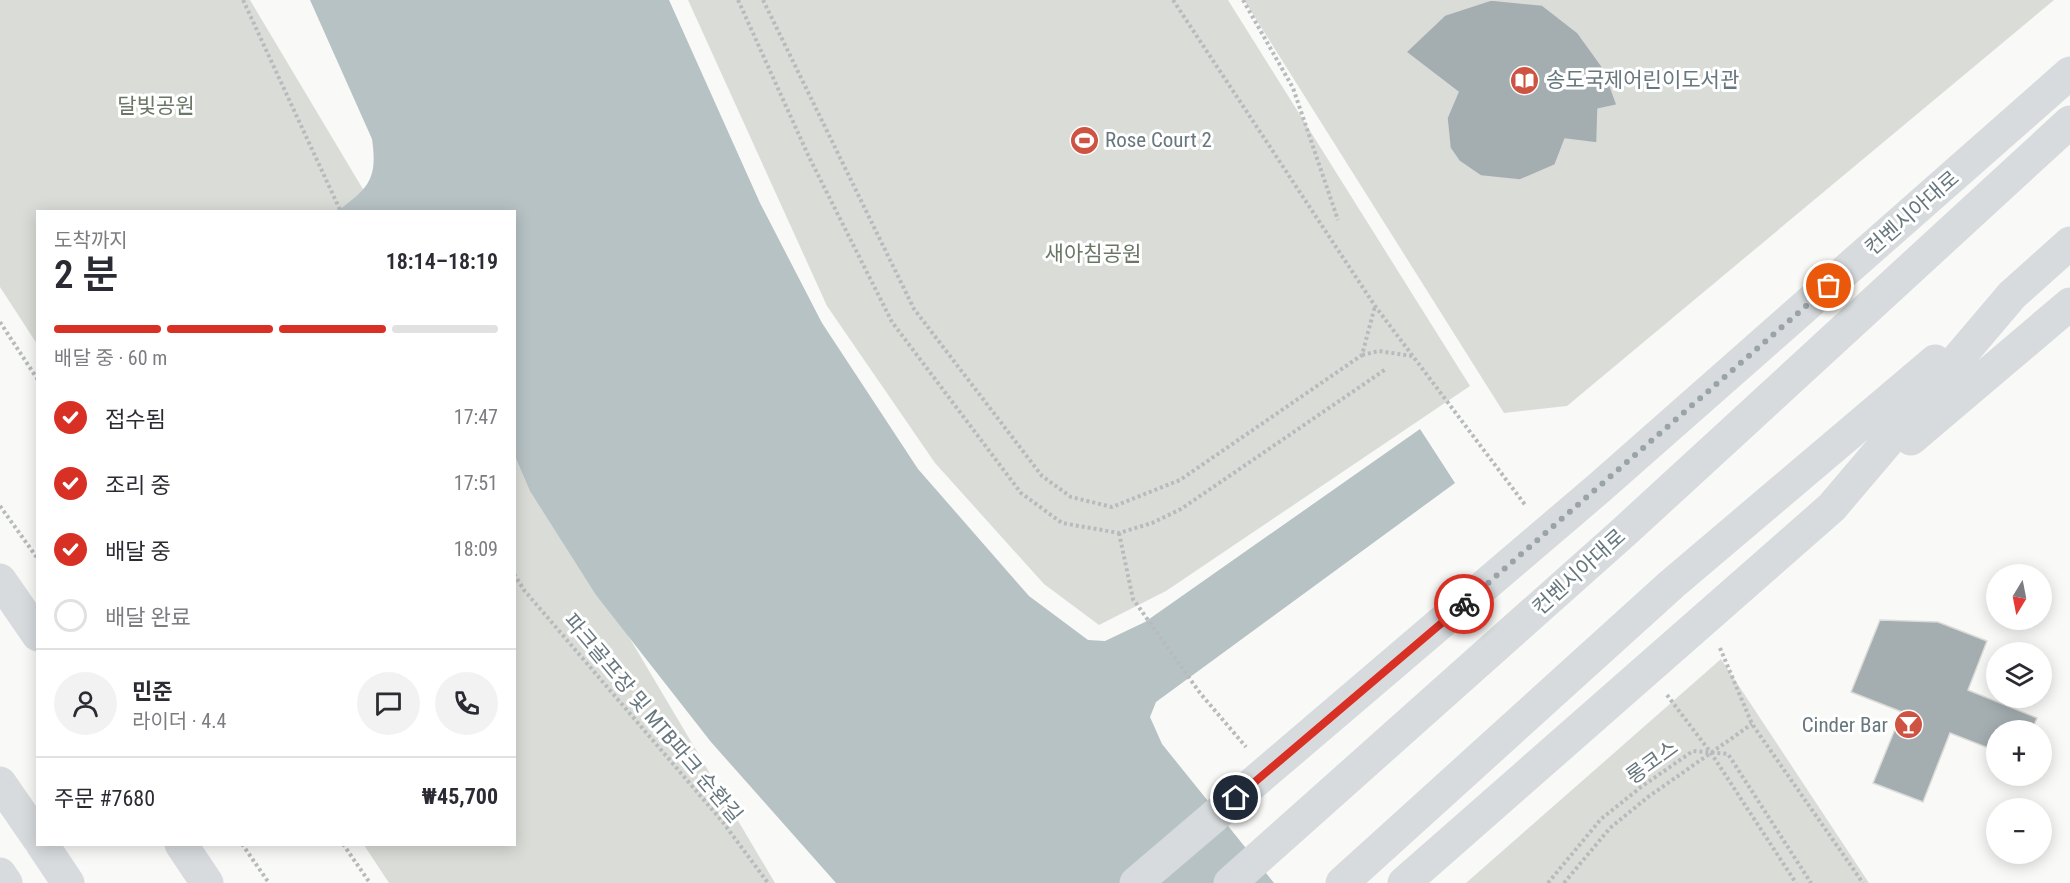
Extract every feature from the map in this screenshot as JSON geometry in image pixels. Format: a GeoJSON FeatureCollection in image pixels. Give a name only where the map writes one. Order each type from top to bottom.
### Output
{"type":"FeatureCollection","features":[{"type":"Feature","properties":{"kind":"main road","name":"컨벤시아대로"},"geometry":{"type":"LineString","coordinates":[[1136,883],[1599,489],[2070,73]]}},
{"type":"Feature","properties":{"kind":"main road","name":"컨벤시아대로"},"geometry":{"type":"LineString","coordinates":[[1230,883],[1625,531],[2070,122]]}},
{"type":"Feature","properties":{"kind":"main road"},"geometry":{"type":"LineString","coordinates":[[1342,883],[1672,584],[2070,243]]}},
{"type":"Feature","properties":{"kind":"main road"},"geometry":{"type":"LineString","coordinates":[[1832,507],[2012,295]]}},
{"type":"Feature","properties":{"kind":"main road"},"geometry":{"type":"LineString","coordinates":[[1404,883],[1700,621],[2070,304]]}},
{"type":"Feature","properties":{"kind":"main road"},"geometry":{"type":"LineString","coordinates":[[0,580],[36,632]]}},
{"type":"Feature","properties":{"kind":"main road"},"geometry":{"type":"LineString","coordinates":[[0,783],[36,835]]}},
{"type":"Feature","properties":{"kind":"main road"},"geometry":{"type":"LineString","coordinates":[[43,846],[68,883]]}},
{"type":"Feature","properties":{"kind":"main road"},"geometry":{"type":"LineString","coordinates":[[182,846],[207,883]]}},
{"type":"Feature","properties":{"kind":"main road"},"geometry":{"type":"LineString","coordinates":[[0,874],[6,883]]}},
{"type":"Feature","properties":{"kind":"path"},"geometry":{"type":"LineString","coordinates":[[243,0],[340,210]]}},
{"type":"Feature","properties":{"kind":"path"},"geometry":{"type":"LineString","coordinates":[[738,0],[808,157],[892,322],[1021,493],[1062,523],[1119,533],[1152,523],[1181,509],[1386,369]]}},
{"type":"Feature","properties":{"kind":"path"},"geometry":{"type":"LineString","coordinates":[[763,0],[914,309],[1042,476],[1071,497],[1112,507],[1180,480],[1362,355],[1379,351],[1413,356]]}},
{"type":"Feature","properties":{"kind":"path"},"geometry":{"type":"LineString","coordinates":[[1173,0],[1375,306],[1527,507]]}},
{"type":"Feature","properties":{"kind":"path"},"geometry":{"type":"LineString","coordinates":[[1243,0],[1293,88],[1338,220]]}},
{"type":"Feature","properties":{"kind":"path"},"geometry":{"type":"LineString","coordinates":[[1362,355],[1375,306]]}},
{"type":"Feature","properties":{"kind":"path"},"geometry":{"type":"LineString","coordinates":[[0,322],[36,377]]}},
{"type":"Feature","properties":{"kind":"path"},"geometry":{"type":"LineString","coordinates":[[0,506],[36,555]]}},
{"type":"Feature","properties":{"kind":"path"},"geometry":{"type":"LineString","coordinates":[[1119,533],[1133,599],[1200,693]]}},
{"type":"Feature","properties":{"kind":"path","name":"파크골프장 및 MTB파크 순환길"},"geometry":{"type":"LineString","coordinates":[[516,577],[524,590],[722,821],[768,883]]}},
{"type":"Feature","properties":{"kind":"path"},"geometry":{"type":"LineString","coordinates":[[1720,647],[1752,724],[1863,883]]}},
{"type":"Feature","properties":{"kind":"path"},"geometry":{"type":"LineString","coordinates":[[1662,687],[1711,753],[1796,883]]}},
{"type":"Feature","properties":{"kind":"path"},"geometry":{"type":"LineString","coordinates":[[1564,883],[1610,828],[1752,724]]}},
{"type":"Feature","properties":{"kind":"path","name":"롱코스"},"geometry":{"type":"LineString","coordinates":[[1548,883],[1601,819],[1641,787],[1693,751],[1728,754],[1811,883]]}},
{"type":"Feature","properties":{"kind":"path"},"geometry":{"type":"LineString","coordinates":[[243,846],[269,883]]}},
{"type":"Feature","properties":{"kind":"path"},"geometry":{"type":"LineString","coordinates":[[344,846],[370,883]]}},
{"type":"Feature","properties":{"kind":"green space","name":"달빛공원"},"geometry":{"type":"Polygon","coordinates":[[[0,0],[250,0],[375,210],[36,210],[36,342],[0,287],[0,0]]]}},
{"type":"Feature","properties":{"kind":"green space","name":"새아침공원"},"geometry":{"type":"Polygon","coordinates":[[[688,0],[1228,0],[1470,386],[1166,591],[1099,625],[1044,584],[935,463],[827,306],[688,0]]]}},
{"type":"Feature","properties":{"kind":"green space"},"geometry":{"type":"Polygon","coordinates":[[[1244,0],[2054,0],[1567,406],[1504,413],[1244,0]]]}},
{"type":"Feature","properties":{"kind":"green space"},"geometry":{"type":"Polygon","coordinates":[[[516,447],[775,883],[389,883],[365,846],[516,846],[516,447]]]}},
{"type":"Feature","properties":{"kind":"green space"},"geometry":{"type":"Polygon","coordinates":[[[1721,659],[1869,883],[1466,883],[1721,659]]]}},
{"type":"Feature","properties":{"kind":"shaded area"},"geometry":{"type":"Polygon","coordinates":[[[310,0],[669,0],[760,203],[822,323],[918,469],[1029,596],[1088,640],[1105,641],[1145,622],[1420,429],[1455,483],[1156,702],[1150,717],[1162,744],[1274,883],[836,883],[711,742],[596,595],[530,491],[516,458],[516,210],[339,210],[364,189],[372,174],[372,139],[310,0]]]}},
{"type":"Feature","properties":{"kind":"building","name":"송도국제어린이도서관"},"geometry":{"type":"Polygon","coordinates":[[[1491,0],[1542,5],[1578,33],[1604,69],[1617,105],[1598,109],[1597,143],[1565,139],[1555,165],[1520,180],[1481,176],[1459,161],[1450,148],[1447,118],[1458,92],[1406,52],[1445,15],[1491,0]]]}},
{"type":"Feature","properties":{"kind":"building"},"geometry":{"type":"Polygon","coordinates":[[[1880,620],[1938,622],[1987,641],[1968,690],[1986,697],[1986,708],[2012,708],[2037,718],[2036,720],[1986,720],[1986,747],[1950,733],[1923,802],[1873,783],[1902,712],[1851,692],[1880,620]]]}},
{"type":"Feature","properties":{"kind":"way so far"},"geometry":{"type":"LineString","coordinates":[[1464,604],[1599,489],[1829,286]]}},
{"type":"Feature","properties":{"kind":"place","name":"송도국제어린이도서관"},"geometry":{"type":"Point","coordinates":[1525,80]}},
{"type":"Feature","properties":{"kind":"place","name":"Rose Court 2"},"geometry":{"type":"Point","coordinates":[1084,140]}},
{"type":"Feature","properties":{"kind":"place","name":"Cinder Bar"},"geometry":{"type":"Point","coordinates":[1909,725]}},
{"type":"Feature","properties":{"kind":"route"},"geometry":{"type":"LineString","coordinates":[[1236,798],[1464,604]]}}]}
